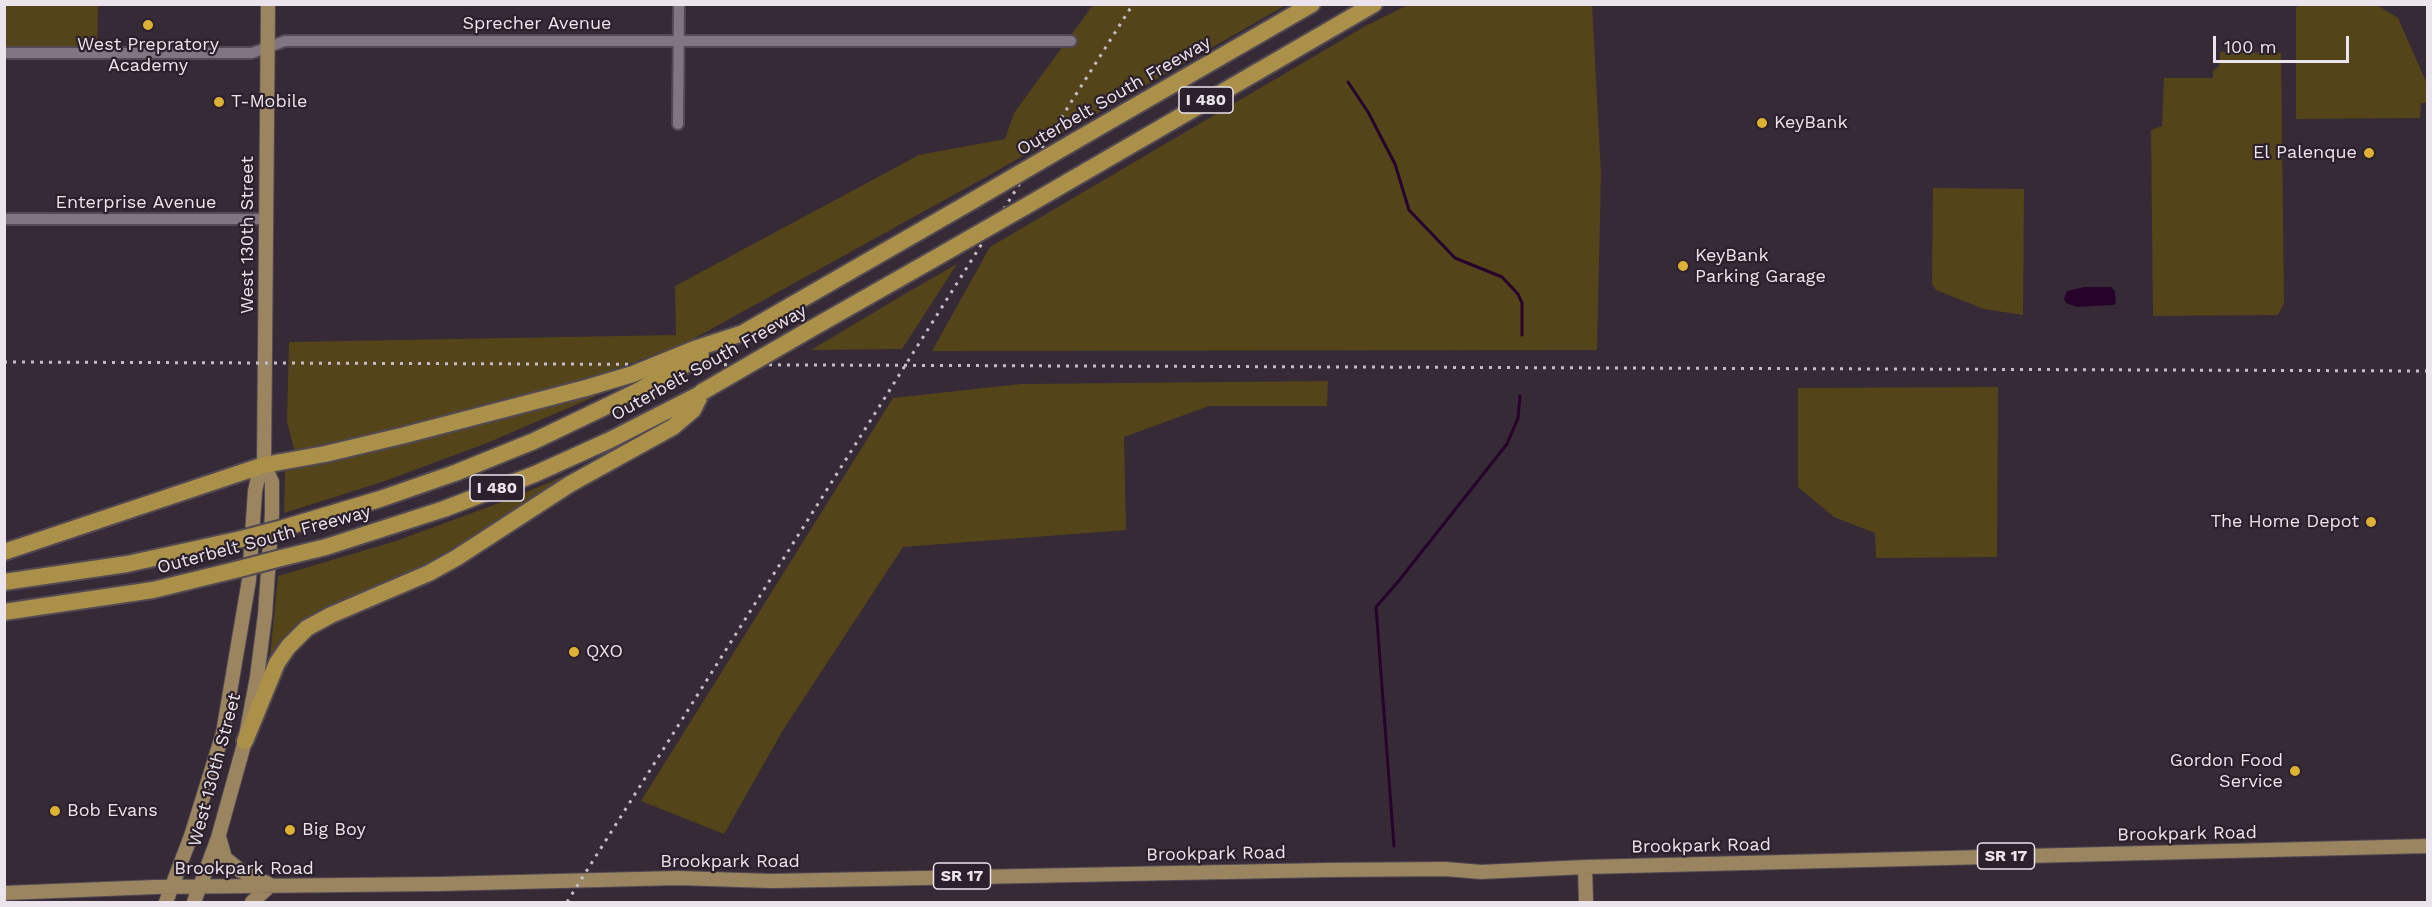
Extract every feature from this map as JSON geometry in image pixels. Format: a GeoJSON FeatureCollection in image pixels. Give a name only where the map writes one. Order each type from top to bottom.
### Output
{"type":"FeatureCollection","features":[{"type":"Feature","properties":{"kind":"highway","name":"Outerbelt South Freeway"},"geometry":{"type":"LineString","coordinates":[[4,582],[127,564],[283,528],[380,499],[455,473],[534,441],[636,392],[746,331],[1312,4]]}},
{"type":"Feature","properties":{"kind":"highway","name":"Outerbelt South Freeway"},"geometry":{"type":"LineString","coordinates":[[4,612],[153,590],[239,570],[326,547],[444,509],[535,474],[610,440],[702,392],[1374,4]]}},
{"type":"Feature","properties":{"kind":"highway"},"geometry":{"type":"LineString","coordinates":[[4,552],[264,465],[368,444],[586,388],[633,374],[746,331]]}},
{"type":"Feature","properties":{"kind":"highway"},"geometry":{"type":"LineString","coordinates":[[245,741],[277,663],[288,647],[307,628],[331,615],[429,573],[456,558],[570,484],[673,427],[693,410],[702,392]]}},
{"type":"Feature","properties":{"kind":"main road","name":"West 130th Street"},"geometry":{"type":"LineString","coordinates":[[194,903],[219,835],[245,741],[262,636],[272,514],[272,482],[264,465],[268,4]]}},
{"type":"Feature","properties":{"kind":"main road","name":"West 130th Street"},"geometry":{"type":"LineString","coordinates":[[166,903],[223,733],[249,580],[255,491],[259,473],[264,465]]}},
{"type":"Feature","properties":{"kind":"main road"},"geometry":{"type":"LineString","coordinates":[[223,733],[245,741]]}},
{"type":"Feature","properties":{"kind":"main road"},"geometry":{"type":"LineString","coordinates":[[210,775],[233,785]]}},
{"type":"Feature","properties":{"kind":"main road"},"geometry":{"type":"LineString","coordinates":[[219,835],[220,847],[225,858],[241,871],[271,885],[252,903]]}},
{"type":"Feature","properties":{"kind":"main road","name":"Brookpark Road"},"geometry":{"type":"LineString","coordinates":[[4,892],[202,886],[438,884],[678,878],[772,881],[1339,870],[1445,869],[1481,872],[1585,867],[2427,846]]}},
{"type":"Feature","properties":{"kind":"main road"},"geometry":{"type":"LineString","coordinates":[[1585,867],[1586,903]]}},
{"type":"Feature","properties":{"kind":"main road"},"geometry":{"type":"LineString","coordinates":[[172,887],[175,903]]}},
{"type":"Feature","properties":{"kind":"street"},"geometry":{"type":"LineString","coordinates":[[678,124],[679,4]]}},
{"type":"Feature","properties":{"kind":"street","name":"Sprecher Avenue"},"geometry":{"type":"LineString","coordinates":[[4,53],[252,53],[285,40],[1071,41]]}},
{"type":"Feature","properties":{"kind":"street","name":"Enterprise Avenue"},"geometry":{"type":"LineString","coordinates":[[4,219],[267,219]]}},
{"type":"Feature","properties":{"kind":"shaded area"},"geometry":{"type":"Polygon","coordinates":[[[1410,4],[1592,5],[1601,173],[1597,350],[932,351],[990,247],[1364,27],[1410,4]]]}},
{"type":"Feature","properties":{"kind":"shaded area"},"geometry":{"type":"Polygon","coordinates":[[[2299,4],[2377,5],[2398,18],[2427,84],[2427,103],[2421,103],[2420,118],[2296,119],[2296,8],[2299,4]]]}},
{"type":"Feature","properties":{"kind":"shaded area"},"geometry":{"type":"Polygon","coordinates":[[[4,5],[98,5],[97,46],[5,46],[4,5]]]}},
{"type":"Feature","properties":{"kind":"shaded area"},"geometry":{"type":"Polygon","coordinates":[[[1093,5],[1286,5],[986,177],[686,343],[583,381],[295,453],[287,421],[289,342],[676,335],[675,286],[919,155],[1005,139],[1014,113],[1093,5]]]}},
{"type":"Feature","properties":{"kind":"shaded area"},"geometry":{"type":"Polygon","coordinates":[[[2220,52],[2281,53],[2284,303],[2278,315],[2153,316],[2151,130],[2162,126],[2164,78],[2213,78],[2213,71],[2219,66],[2220,52]]]}},
{"type":"Feature","properties":{"kind":"shaded area"},"geometry":{"type":"Polygon","coordinates":[[[1933,188],[2024,189],[2023,315],[1984,309],[1936,290],[1932,284],[1933,188]]]}},
{"type":"Feature","properties":{"kind":"shaded area"},"geometry":{"type":"Polygon","coordinates":[[[957,264],[902,349],[811,350],[898,298],[957,264]]]}},
{"type":"Feature","properties":{"kind":"shaded area"},"geometry":{"type":"Polygon","coordinates":[[[2084,287],[2111,287],[2115,291],[2116,303],[2077,307],[2066,303],[2064,299],[2067,291],[2084,287]]]}},
{"type":"Feature","properties":{"kind":"shaded area"},"geometry":{"type":"Polygon","coordinates":[[[1328,381],[1327,406],[1209,406],[1124,437],[1126,530],[903,547],[783,730],[724,834],[641,801],[893,398],[1021,384],[1328,381]]]}},
{"type":"Feature","properties":{"kind":"shaded area"},"geometry":{"type":"Polygon","coordinates":[[[1998,387],[1997,557],[1876,558],[1875,533],[1834,517],[1798,487],[1798,388],[1998,387]]]}},
{"type":"Feature","properties":{"kind":"shaded area"},"geometry":{"type":"Polygon","coordinates":[[[586,393],[596,396],[487,443],[382,482],[284,513],[285,471],[586,393]]]}},
{"type":"Feature","properties":{"kind":"shaded area"},"geometry":{"type":"Polygon","coordinates":[[[562,477],[564,482],[454,553],[322,614],[269,667],[278,576],[396,541],[510,499],[562,477]]]}},
{"type":"Feature","properties":{"kind":"waterway"},"geometry":{"type":"LineString","coordinates":[[1348,82],[1368,112],[1395,164],[1409,210],[1455,258],[1502,277],[1518,294],[1522,303],[1522,335]]}},
{"type":"Feature","properties":{"kind":"waterway"},"geometry":{"type":"LineString","coordinates":[[1394,846],[1376,607],[1507,444],[1518,418],[1520,396]]}},
{"type":"Feature","properties":{"kind":"railway"},"geometry":{"type":"LineString","coordinates":[[567,902],[1133,4]]}},
{"type":"Feature","properties":{"kind":"railway"},"geometry":{"type":"LineString","coordinates":[[4,362],[2428,371]]}},
{"type":"Feature","properties":{"kind":"place","name":"West Prepratory Academy"},"geometry":{"type":"Point","coordinates":[148,25]}},
{"type":"Feature","properties":{"kind":"place","name":"T-Mobile"},"geometry":{"type":"Point","coordinates":[219,102]}},
{"type":"Feature","properties":{"kind":"place","name":"KeyBank"},"geometry":{"type":"Point","coordinates":[1762,123]}},
{"type":"Feature","properties":{"kind":"place","name":"El Palenque"},"geometry":{"type":"Point","coordinates":[2369,153]}},
{"type":"Feature","properties":{"kind":"place","name":"KeyBank Parking Garage"},"geometry":{"type":"Point","coordinates":[1683,266]}},
{"type":"Feature","properties":{"kind":"place","name":"The Home Depot"},"geometry":{"type":"Point","coordinates":[2371,522]}},
{"type":"Feature","properties":{"kind":"place","name":"QXO"},"geometry":{"type":"Point","coordinates":[574,652]}},
{"type":"Feature","properties":{"kind":"place","name":"Gordon Food Service"},"geometry":{"type":"Point","coordinates":[2295,771]}},
{"type":"Feature","properties":{"kind":"place","name":"Bob Evans"},"geometry":{"type":"Point","coordinates":[55,811]}},
{"type":"Feature","properties":{"kind":"place","name":"Big Boy"},"geometry":{"type":"Point","coordinates":[290,830]}}]}
